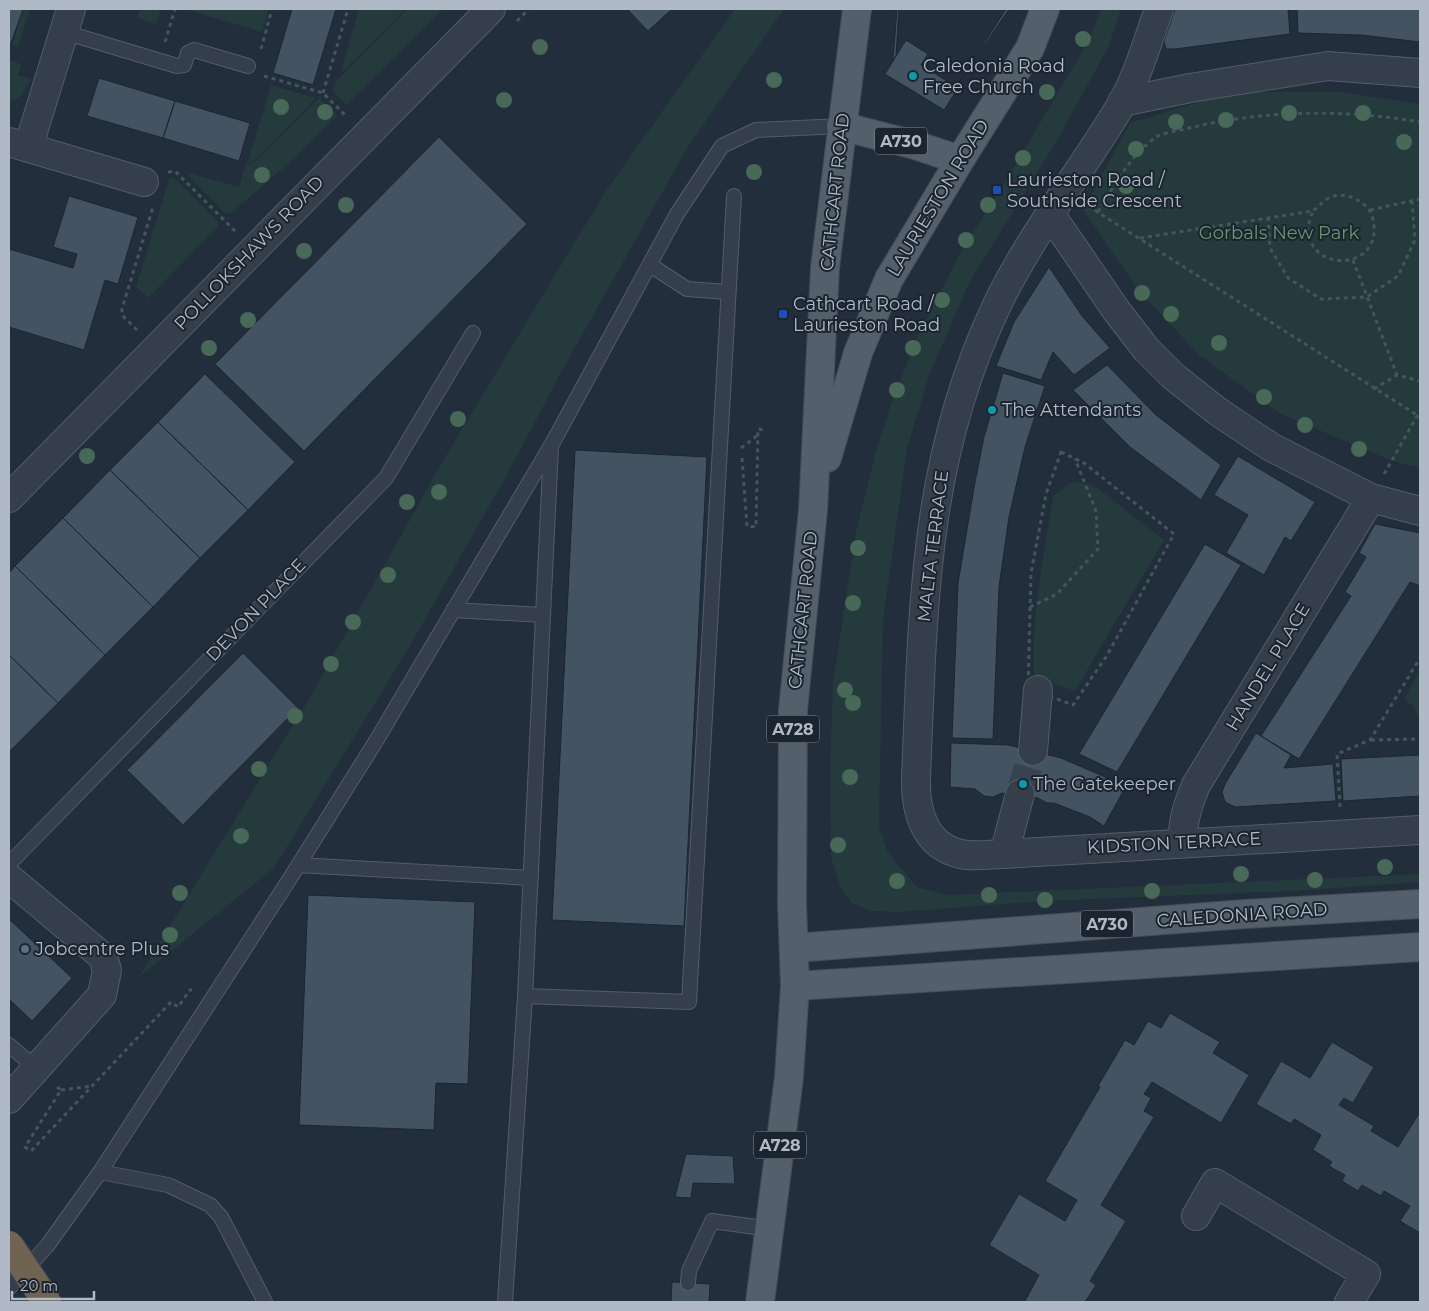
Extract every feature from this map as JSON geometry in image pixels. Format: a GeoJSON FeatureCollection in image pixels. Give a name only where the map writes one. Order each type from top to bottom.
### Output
{"type":"FeatureCollection","features":[{"type":"Feature","properties":{"kind":"highway"},"geometry":{"type":"LineString","coordinates":[[9,1244],[47,1302]]}},
{"type":"Feature","properties":{"kind":"main road","name":"CATHCART ROAD"},"geometry":{"type":"LineString","coordinates":[[760,1302],[789,1077],[795,986],[793,710],[813,510],[826,268],[841,126],[857,9]]}},
{"type":"Feature","properties":{"kind":"main road","name":"LAURIESTON ROAD"},"geometry":{"type":"LineString","coordinates":[[813,510],[843,401],[869,325],[889,279],[1030,48],[1045,9]]}},
{"type":"Feature","properties":{"kind":"main road","name":"A730"},"geometry":{"type":"LineString","coordinates":[[841,126],[915,145],[960,160]]}},
{"type":"Feature","properties":{"kind":"main road","name":"CALEDONIA ROAD"},"geometry":{"type":"LineString","coordinates":[[794,948],[1235,915],[1420,904]]}},
{"type":"Feature","properties":{"kind":"main road"},"geometry":{"type":"LineString","coordinates":[[795,986],[1420,947]]}},
{"type":"Feature","properties":{"kind":"street","name":"POLLOKSHAWS ROAD"},"geometry":{"type":"LineString","coordinates":[[9,498],[365,134],[491,9]]}},
{"type":"Feature","properties":{"kind":"street","name":"MALTA TERRACE"},"geometry":{"type":"LineString","coordinates":[[932,838],[924,826],[917,809],[916,786],[926,576],[935,504],[955,410],[981,339],[1020,262],[1122,102],[1159,9]]}},
{"type":"Feature","properties":{"kind":"street"},"geometry":{"type":"LineString","coordinates":[[67,21],[19,145],[152,185]]}},
{"type":"Feature","properties":{"kind":"street"},"geometry":{"type":"LineString","coordinates":[[1122,102],[1190,88],[1328,66],[1420,73]]}},
{"type":"Feature","properties":{"kind":"street"},"geometry":{"type":"LineString","coordinates":[[1051,215],[1116,310],[1146,349],[1173,376],[1218,411],[1271,447],[1371,498],[1420,511]]}},
{"type":"Feature","properties":{"kind":"street","name":"HANDEL PLACE"},"geometry":{"type":"LineString","coordinates":[[1183,842],[1183,829],[1187,808],[1196,785],[1371,498]]}},
{"type":"Feature","properties":{"kind":"street"},"geometry":{"type":"LineString","coordinates":[[1034,751],[1038,690]]}},
{"type":"Feature","properties":{"kind":"street"},"geometry":{"type":"LineString","coordinates":[[1004,854],[1020,794]]}},
{"type":"Feature","properties":{"kind":"street","name":"KIDSTON TERRACE"},"geometry":{"type":"LineString","coordinates":[[932,838],[947,848],[962,854],[1004,854],[1183,842],[1420,830]]}},
{"type":"Feature","properties":{"kind":"street"},"geometry":{"type":"LineString","coordinates":[[9,878],[103,957],[107,970],[102,995],[9,1099]]}},
{"type":"Feature","properties":{"kind":"street"},"geometry":{"type":"LineString","coordinates":[[1196,1216],[1215,1183],[1366,1274],[1349,1302]]}},
{"type":"Feature","properties":{"kind":"lane"},"geometry":{"type":"LineString","coordinates":[[67,21],[159,60],[182,66],[188,53],[194,50],[250,69]]}},
{"type":"Feature","properties":{"kind":"lane"},"geometry":{"type":"LineString","coordinates":[[9,1288],[47,1246],[100,1172],[298,865],[454,610],[552,444],[677,214],[722,146],[756,130],[841,126]]}},
{"type":"Feature","properties":{"kind":"lane"},"geometry":{"type":"LineString","coordinates":[[525,996],[689,1002],[734,196]]}},
{"type":"Feature","properties":{"kind":"lane"},"geometry":{"type":"LineString","coordinates":[[650,265],[687,289],[728,292]]}},
{"type":"Feature","properties":{"kind":"lane","name":"DEVON PLACE"},"geometry":{"type":"LineString","coordinates":[[9,864],[386,478],[473,333]]}},
{"type":"Feature","properties":{"kind":"lane"},"geometry":{"type":"LineString","coordinates":[[505,1302],[525,996],[542,615],[552,444]]}},
{"type":"Feature","properties":{"kind":"lane"},"geometry":{"type":"LineString","coordinates":[[454,610],[542,615]]}},
{"type":"Feature","properties":{"kind":"lane"},"geometry":{"type":"LineString","coordinates":[[298,865],[531,878]]}},
{"type":"Feature","properties":{"kind":"lane"},"geometry":{"type":"LineString","coordinates":[[9,1045],[36,1068]]}},
{"type":"Feature","properties":{"kind":"lane"},"geometry":{"type":"LineString","coordinates":[[100,1172],[168,1185],[210,1205],[222,1217],[265,1302]]}},
{"type":"Feature","properties":{"kind":"lane"},"geometry":{"type":"LineString","coordinates":[[688,1283],[689,1271],[712,1221],[770,1229]]}},
{"type":"Feature","properties":{"kind":"path"},"geometry":{"type":"LineString","coordinates":[[159,60],[175,9]]}},
{"type":"Feature","properties":{"kind":"path"},"geometry":{"type":"LineString","coordinates":[[272,9],[250,69],[323,93],[365,134]]}},
{"type":"Feature","properties":{"kind":"path"},"geometry":{"type":"LineString","coordinates":[[323,93],[348,9]]}},
{"type":"Feature","properties":{"kind":"path"},"geometry":{"type":"LineString","coordinates":[[1098,212],[1128,162],[1158,136],[1225,120],[1305,112],[1393,117],[1420,122]]}},
{"type":"Feature","properties":{"kind":"path"},"geometry":{"type":"LineString","coordinates":[[156,348],[122,314],[122,308],[152,185],[164,172],[175,171],[253,249]]}},
{"type":"Feature","properties":{"kind":"path"},"geometry":{"type":"LineString","coordinates":[[1066,192],[1419,415],[1371,498]]}},
{"type":"Feature","properties":{"kind":"path"},"geometry":{"type":"LineString","coordinates":[[1140,238],[1312,211],[1330,197],[1352,196],[1370,210],[1376,228],[1369,248],[1353,260],[1329,260],[1314,248],[1308,229],[1312,211]]}},
{"type":"Feature","properties":{"kind":"path"},"geometry":{"type":"LineString","coordinates":[[1370,210],[1412,202],[1420,198]]}},
{"type":"Feature","properties":{"kind":"path"},"geometry":{"type":"LineString","coordinates":[[1268,218],[1270,248],[1288,278],[1321,299],[1367,297],[1398,276],[1415,240],[1412,202]]}},
{"type":"Feature","properties":{"kind":"path"},"geometry":{"type":"LineString","coordinates":[[1353,260],[1397,375]]}},
{"type":"Feature","properties":{"kind":"path"},"geometry":{"type":"LineString","coordinates":[[1374,388],[1397,375],[1420,381]]}},
{"type":"Feature","properties":{"kind":"path"},"geometry":{"type":"LineString","coordinates":[[719,446],[739,447],[742,454],[747,526],[756,527],[758,429],[765,430]]}},
{"type":"Feature","properties":{"kind":"path"},"geometry":{"type":"LineString","coordinates":[[740,450],[758,435]]}},
{"type":"Feature","properties":{"kind":"path"},"geometry":{"type":"LineString","coordinates":[[1061,452],[1074,458],[1084,463],[1174,534],[1106,657],[1073,705],[1038,690],[1028,688],[1031,573],[1046,494],[1061,452]]}},
{"type":"Feature","properties":{"kind":"path"},"geometry":{"type":"LineString","coordinates":[[1030,607],[1056,594],[1098,549],[1096,511],[1074,458]]}},
{"type":"Feature","properties":{"kind":"path"},"geometry":{"type":"LineString","coordinates":[[1370,740],[1420,658]]}},
{"type":"Feature","properties":{"kind":"path"},"geometry":{"type":"LineString","coordinates":[[1342,835],[1337,754],[1370,740],[1420,739]]}},
{"type":"Feature","properties":{"kind":"path"},"geometry":{"type":"LineString","coordinates":[[61,1090],[24,1147],[31,1151],[171,1002],[178,1007],[190,990],[218,990]]}},
{"type":"Feature","properties":{"kind":"path"},"geometry":{"type":"LineString","coordinates":[[36,1068],[61,1090],[93,1086]]}},
{"type":"Feature","properties":{"kind":"green space"},"geometry":{"type":"Polygon","coordinates":[[[23,9],[30,9],[18,47],[12,45],[23,9]]]}},
{"type":"Feature","properties":{"kind":"green space"},"geometry":{"type":"Polygon","coordinates":[[[141,9],[161,9],[156,24],[136,18],[141,9]]]}},
{"type":"Feature","properties":{"kind":"green space"},"geometry":{"type":"Polygon","coordinates":[[[184,9],[269,9],[262,32],[184,9]]]}},
{"type":"Feature","properties":{"kind":"green space"},"geometry":{"type":"Polygon","coordinates":[[[359,9],[405,9],[340,74],[359,9]]]}},
{"type":"Feature","properties":{"kind":"green space"},"geometry":{"type":"Polygon","coordinates":[[[407,9],[443,9],[346,105],[333,91],[337,80],[407,9]]]}},
{"type":"Feature","properties":{"kind":"green space"},"geometry":{"type":"Polygon","coordinates":[[[735,9],[784,9],[689,145],[407,651],[274,868],[138,978],[309,699],[444,459],[607,189],[735,9]]]}},
{"type":"Feature","properties":{"kind":"green space"},"geometry":{"type":"Polygon","coordinates":[[[1101,9],[1121,9],[1108,48],[1052,149],[970,281],[929,375],[907,449],[883,620],[879,825],[887,851],[917,887],[947,895],[1420,874],[1420,882],[1293,891],[1045,901],[899,912],[871,911],[853,904],[840,887],[831,857],[830,770],[833,682],[856,532],[875,455],[891,404],[919,333],[962,250],[1008,177],[1088,42],[1101,9]]]}},
{"type":"Feature","properties":{"kind":"green space"},"geometry":{"type":"Polygon","coordinates":[[[9,60],[21,64],[18,75],[31,79],[22,95],[9,104],[9,60]]]}},
{"type":"Feature","properties":{"kind":"green space"},"geometry":{"type":"Polygon","coordinates":[[[271,85],[316,98],[251,163],[248,162],[271,85]]]}},
{"type":"Feature","properties":{"kind":"green space","name":"Gorbals New Park"},"geometry":{"type":"Polygon","coordinates":[[[1232,92],[1341,92],[1420,104],[1420,468],[1392,461],[1281,414],[1199,355],[1140,292],[1083,210],[1130,123],[1232,92]]]}},
{"type":"Feature","properties":{"kind":"green space"},"geometry":{"type":"Polygon","coordinates":[[[319,98],[337,115],[295,158],[231,213],[225,213],[185,172],[239,187],[246,163],[252,164],[319,98]]]}},
{"type":"Feature","properties":{"kind":"green space"},"geometry":{"type":"Polygon","coordinates":[[[174,178],[218,222],[218,227],[148,298],[136,287],[169,179],[174,178]]]}},
{"type":"Feature","properties":{"kind":"green space"},"geometry":{"type":"Polygon","coordinates":[[[1072,482],[1092,484],[1164,540],[1075,691],[1034,676],[1036,608],[1053,496],[1072,482]]]}},
{"type":"Feature","properties":{"kind":"green space"},"geometry":{"type":"Polygon","coordinates":[[[1420,670],[1420,718],[1413,706],[1404,699],[1420,670]]]}},
{"type":"Feature","properties":{"kind":"building"},"geometry":{"type":"Polygon","coordinates":[[[9,9],[23,9],[9,49],[9,9]]]}},
{"type":"Feature","properties":{"kind":"building"},"geometry":{"type":"Polygon","coordinates":[[[292,9],[336,9],[313,85],[273,73],[292,9]]]}},
{"type":"Feature","properties":{"kind":"building"},"geometry":{"type":"Polygon","coordinates":[[[627,9],[672,9],[648,31],[627,9]]]}},
{"type":"Feature","properties":{"kind":"building","name":"Caledonia Road Free Church"},"geometry":{"type":"Polygon","coordinates":[[[897,9],[899,9],[896,56],[893,60],[897,9]]]}},
{"type":"Feature","properties":{"kind":"building"},"geometry":{"type":"Polygon","coordinates":[[[1006,9],[1009,9],[956,87],[1006,9]]]}},
{"type":"Feature","properties":{"kind":"building"},"geometry":{"type":"Polygon","coordinates":[[[1175,9],[1288,9],[1290,34],[1166,49],[1164,41],[1175,9]]]}},
{"type":"Feature","properties":{"kind":"building"},"geometry":{"type":"Polygon","coordinates":[[[1297,9],[1420,9],[1420,42],[1361,35],[1298,33],[1297,9]]]}},
{"type":"Feature","properties":{"kind":"building","name":"Caledonia Road Free Church"},"geometry":{"type":"Polygon","coordinates":[[[906,40],[928,54],[921,65],[958,88],[944,110],[885,74],[906,40]]]}},
{"type":"Feature","properties":{"kind":"building"},"geometry":{"type":"Polygon","coordinates":[[[99,78],[175,101],[163,138],[87,116],[99,78]]]}},
{"type":"Feature","properties":{"kind":"building"},"geometry":{"type":"Polygon","coordinates":[[[175,101],[250,123],[239,161],[163,138],[175,101]]]}},
{"type":"Feature","properties":{"kind":"building"},"geometry":{"type":"Polygon","coordinates":[[[439,137],[527,224],[304,451],[215,364],[439,137]]]}},
{"type":"Feature","properties":{"kind":"building"},"geometry":{"type":"Polygon","coordinates":[[[69,196],[138,217],[118,284],[105,280],[84,350],[9,327],[9,249],[73,268],[77,254],[53,247],[69,196]]]}},
{"type":"Feature","properties":{"kind":"building"},"geometry":{"type":"Polygon","coordinates":[[[1049,267],[1082,316],[1110,348],[1074,375],[1053,352],[1041,380],[996,366],[1014,322],[1049,267]]]}},
{"type":"Feature","properties":{"kind":"building"},"geometry":{"type":"Polygon","coordinates":[[[1107,365],[1156,415],[1221,465],[1201,500],[1130,447],[1073,390],[1107,365]]]}},
{"type":"Feature","properties":{"kind":"building"},"geometry":{"type":"Polygon","coordinates":[[[1003,373],[1045,386],[1025,447],[1009,517],[999,587],[993,739],[952,738],[958,583],[984,437],[1003,373]]]}},
{"type":"Feature","properties":{"kind":"building"},"geometry":{"type":"Polygon","coordinates":[[[205,374],[295,462],[248,510],[158,422],[205,374]]]}},
{"type":"Feature","properties":{"kind":"building"},"geometry":{"type":"Polygon","coordinates":[[[158,422],[248,510],[200,558],[110,470],[158,422]]]}},
{"type":"Feature","properties":{"kind":"building"},"geometry":{"type":"Polygon","coordinates":[[[575,450],[707,457],[684,926],[552,920],[575,450]]]}},
{"type":"Feature","properties":{"kind":"building"},"geometry":{"type":"Polygon","coordinates":[[[1238,456],[1315,502],[1291,541],[1285,537],[1264,575],[1226,553],[1248,515],[1214,495],[1238,456]]]}},
{"type":"Feature","properties":{"kind":"building"},"geometry":{"type":"Polygon","coordinates":[[[110,470],[200,558],[153,607],[63,518],[110,470]]]}},
{"type":"Feature","properties":{"kind":"building"},"geometry":{"type":"Polygon","coordinates":[[[63,518],[153,607],[105,655],[15,566],[63,518]]]}},
{"type":"Feature","properties":{"kind":"building"},"geometry":{"type":"Polygon","coordinates":[[[1375,524],[1420,533],[1420,586],[1410,582],[1299,759],[1261,736],[1351,596],[1345,592],[1366,557],[1359,553],[1375,524]]]}},
{"type":"Feature","properties":{"kind":"building"},"geometry":{"type":"Polygon","coordinates":[[[1205,544],[1241,565],[1117,772],[1079,754],[1205,544]]]}},
{"type":"Feature","properties":{"kind":"building"},"geometry":{"type":"Polygon","coordinates":[[[15,566],[105,655],[58,703],[9,655],[9,573],[15,566]]]}},
{"type":"Feature","properties":{"kind":"building"},"geometry":{"type":"Polygon","coordinates":[[[243,653],[298,708],[183,825],[127,770],[243,653]]]}},
{"type":"Feature","properties":{"kind":"building"},"geometry":{"type":"Polygon","coordinates":[[[9,655],[58,703],[10,751],[9,750],[9,655]]]}},
{"type":"Feature","properties":{"kind":"building"},"geometry":{"type":"Polygon","coordinates":[[[1256,733],[1291,755],[1284,768],[1333,764],[1336,801],[1235,807],[1225,802],[1222,792],[1225,784],[1256,733]]]}},
{"type":"Feature","properties":{"kind":"building"},"geometry":{"type":"Polygon","coordinates":[[[951,743],[1008,745],[1033,751],[1061,758],[1126,786],[1104,826],[1090,817],[1054,803],[1047,803],[1038,798],[1002,793],[993,797],[984,796],[975,789],[950,787],[951,743]]]}},
{"type":"Feature","properties":{"kind":"building"},"geometry":{"type":"Polygon","coordinates":[[[1420,755],[1420,796],[1343,801],[1341,759],[1420,755]]]}},
{"type":"Feature","properties":{"kind":"building"},"geometry":{"type":"Polygon","coordinates":[[[308,895],[475,902],[468,1084],[436,1083],[434,1130],[299,1125],[308,895]]]}},
{"type":"Feature","properties":{"kind":"building","name":"Jobcentre Plus"},"geometry":{"type":"Polygon","coordinates":[[[9,919],[72,978],[32,1021],[9,999],[9,919]]]}},
{"type":"Feature","properties":{"kind":"building"},"geometry":{"type":"Polygon","coordinates":[[[1170,1013],[1220,1042],[1213,1053],[1249,1075],[1221,1123],[1152,1082],[1144,1094],[1151,1098],[1144,1111],[1154,1117],[1101,1205],[1126,1221],[1090,1281],[1096,1285],[1085,1302],[1027,1302],[1025,1301],[1039,1275],[989,1245],[1019,1194],[1065,1221],[1077,1200],[1045,1181],[1125,1040],[1134,1045],[1148,1021],[1161,1028],[1170,1013]]]}},
{"type":"Feature","properties":{"kind":"building"},"geometry":{"type":"Polygon","coordinates":[[[1332,1042],[1374,1067],[1353,1103],[1344,1098],[1339,1105],[1374,1126],[1371,1131],[1398,1147],[1420,1112],[1420,1233],[1400,1221],[1410,1206],[1384,1191],[1381,1196],[1362,1185],[1358,1191],[1342,1181],[1345,1175],[1329,1166],[1332,1162],[1313,1150],[1321,1135],[1294,1119],[1291,1124],[1256,1104],[1281,1061],[1310,1078],[1332,1042]]]}},
{"type":"Feature","properties":{"kind":"building"},"geometry":{"type":"Polygon","coordinates":[[[686,1154],[733,1156],[735,1184],[693,1183],[691,1198],[675,1197],[686,1154]]]}},
{"type":"Feature","properties":{"kind":"building"},"geometry":{"type":"Polygon","coordinates":[[[672,1282],[710,1284],[709,1302],[671,1302],[672,1282]]]}},
{"type":"Feature","properties":{"kind":"tunnel"},"geometry":{"type":"LineString","coordinates":[[1020,794],[1033,751]]}},
{"type":"Feature","properties":{"kind":"place","name":"Caledonia Road Free Church"},"geometry":{"type":"Point","coordinates":[913,76]}},
{"type":"Feature","properties":{"kind":"place","name":"Laurieston Road / Southside Crescent"},"geometry":{"type":"Point","coordinates":[997,190]}},
{"type":"Feature","properties":{"kind":"place","name":"Cathcart Road / Laurieston Road"},"geometry":{"type":"Point","coordinates":[783,314]}},
{"type":"Feature","properties":{"kind":"place","name":"The Attendants"},"geometry":{"type":"Point","coordinates":[992,410]}},
{"type":"Feature","properties":{"kind":"place","name":"The Gatekeeper"},"geometry":{"type":"Point","coordinates":[1023,784]}},
{"type":"Feature","properties":{"kind":"place","name":"Jobcentre Plus"},"geometry":{"type":"Point","coordinates":[25,949]}}]}
